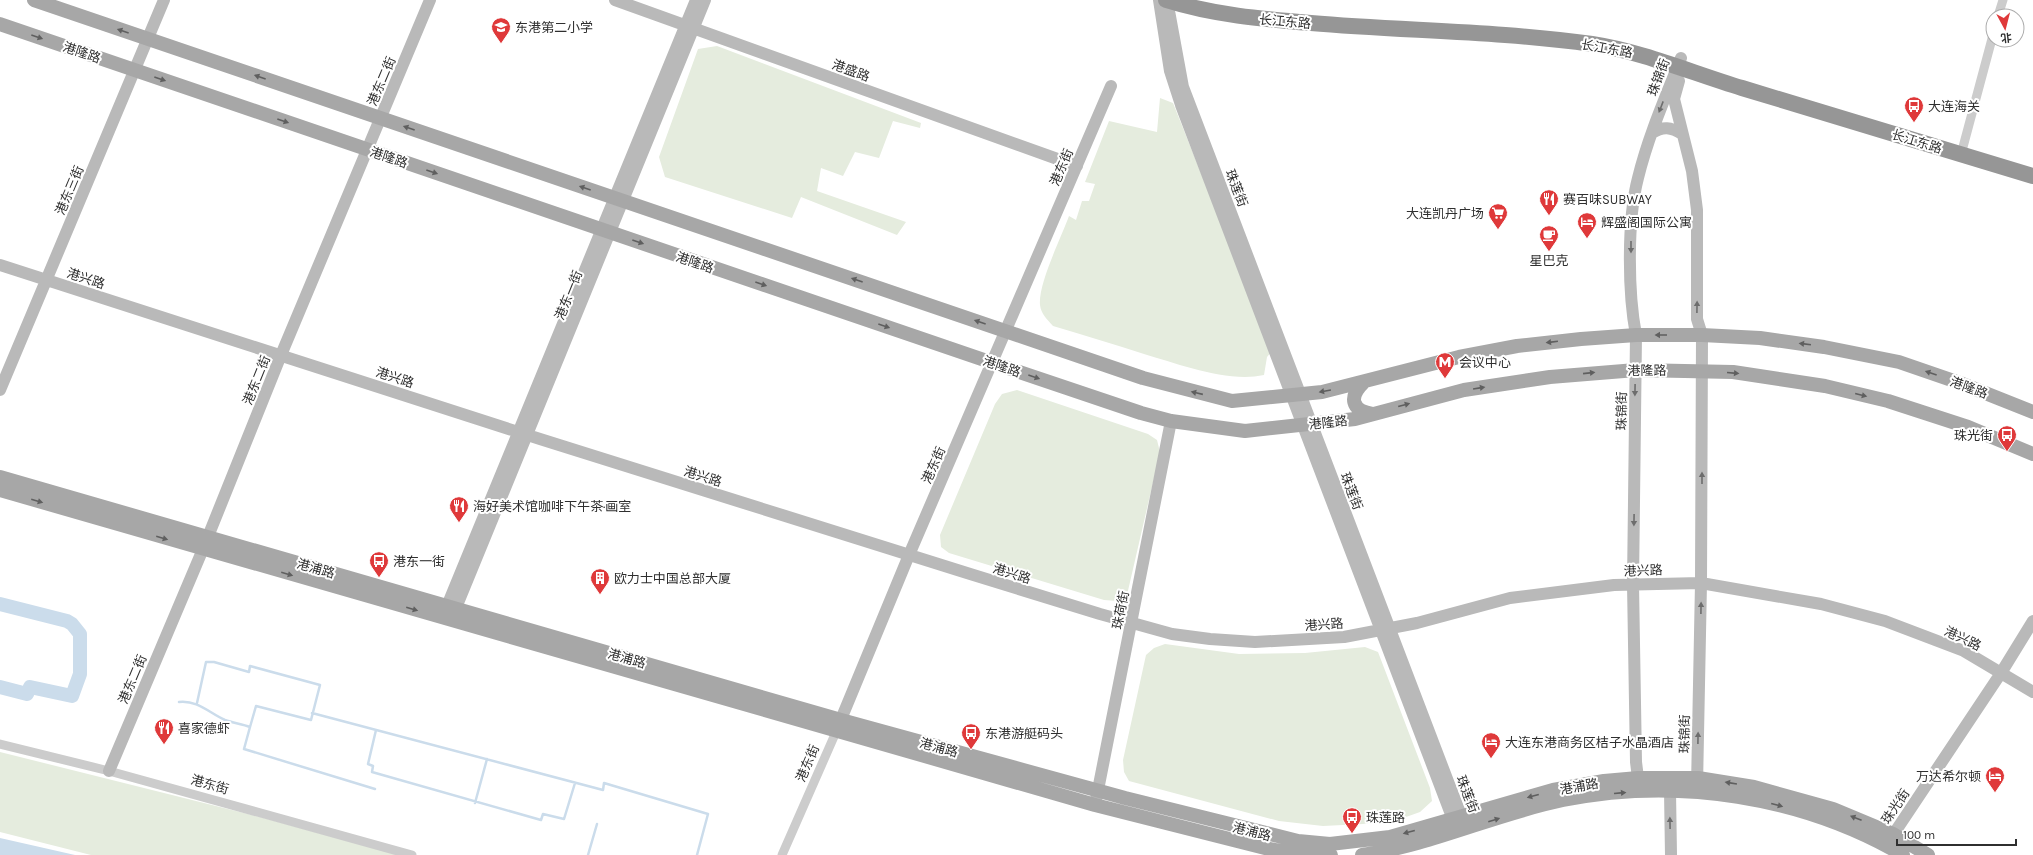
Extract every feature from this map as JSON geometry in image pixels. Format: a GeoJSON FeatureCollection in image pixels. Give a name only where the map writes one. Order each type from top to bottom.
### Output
{"type":"FeatureCollection","features":[{"type":"Feature","properties":{"kind":"highway","name":"长江东路"},"geometry":{"type":"LineString","coordinates":[[1165,0],[1200,10],[1251,18],[1362,27],[1495,34],[1588,44],[1638,54],[1741,79],[2033,168]]}},
{"type":"Feature","properties":{"kind":"highway","name":"长江东路"},"geometry":{"type":"LineString","coordinates":[[1195,0],[1238,8],[1272,12],[1546,30],[1596,36],[1641,45],[1681,64],[1738,87],[2033,176]]}},
{"type":"Feature","properties":{"kind":"main road","name":"港隆路"},"geometry":{"type":"LineString","coordinates":[[34,0],[1143,378],[1232,401],[1322,392],[1363,383],[1453,358],[1510,348],[1581,339],[1702,335],[1760,338],[1824,346],[1892,360],[1960,383],[2033,412]]}},
{"type":"Feature","properties":{"kind":"main road","name":"港东三街"},"geometry":{"type":"LineString","coordinates":[[0,390],[164,0]]}},
{"type":"Feature","properties":{"kind":"main road","name":"港东二街"},"geometry":{"type":"LineString","coordinates":[[109,771],[206,543],[281,355],[430,0]]}},
{"type":"Feature","properties":{"kind":"main road","name":"港盛路"},"geometry":{"type":"LineString","coordinates":[[615,0],[1077,166]]}},
{"type":"Feature","properties":{"kind":"main road","name":"港东一街"},"geometry":{"type":"LineString","coordinates":[[450,611],[689,27],[696,0]]}},
{"type":"Feature","properties":{"kind":"main road","name":"港东一街"},"geometry":{"type":"LineString","coordinates":[[689,27],[705,0]]}},
{"type":"Feature","properties":{"kind":"main road","name":"珠莲街"},"geometry":{"type":"LineString","coordinates":[[1165,0],[1184,87],[1295,395],[1459,822]]}},
{"type":"Feature","properties":{"kind":"main road","name":"港隆路"},"geometry":{"type":"LineString","coordinates":[[0,24],[993,363],[1141,413],[1171,421],[1245,431],[1344,421],[1437,396],[1493,386],[1591,372],[1636,370],[1703,371],[1740,373],[1825,386],[1888,401],[1968,427],[2033,454]]}},
{"type":"Feature","properties":{"kind":"main road","name":"珠锦街"},"geometry":{"type":"LineString","coordinates":[[1643,791],[1638,778],[1636,762],[1633,584],[1636,336],[1632,312],[1632,210],[1637,180],[1652,134],[1681,64]]}},
{"type":"Feature","properties":{"kind":"main road","name":"珠锦街"},"geometry":{"type":"LineString","coordinates":[[1681,64],[1674,99],[1696,195],[1697,319],[1702,335],[1703,371],[1698,785]]}},
{"type":"Feature","properties":{"kind":"main road","name":"港东街"},"geometry":{"type":"LineString","coordinates":[[838,726],[909,555],[1111,86]]}},
{"type":"Feature","properties":{"kind":"main road"},"geometry":{"type":"LineString","coordinates":[[1652,134],[1659,129],[1667,127],[1682,134]]}},
{"type":"Feature","properties":{"kind":"main road","name":"港兴路"},"geometry":{"type":"LineString","coordinates":[[0,265],[909,555],[1092,612],[1172,634],[1210,639],[1255,642],[1344,638],[1510,598],[1633,584],[1701,583],[1820,604],[1885,621],[1964,651],[2033,692]]}},
{"type":"Feature","properties":{"kind":"main road"},"geometry":{"type":"LineString","coordinates":[[1363,383],[1355,392],[1355,405],[1362,412],[1372,414]]}},
{"type":"Feature","properties":{"kind":"main road","name":"珠荷街"},"geometry":{"type":"LineString","coordinates":[[1097,798],[1171,421]]}},
{"type":"Feature","properties":{"kind":"main road","name":"港浦路"},"geometry":{"type":"LineString","coordinates":[[0,477],[206,543]]}},
{"type":"Feature","properties":{"kind":"main road","name":"港浦路"},"geometry":{"type":"LineString","coordinates":[[0,490],[206,543],[450,611],[838,726],[1097,798],[1269,850],[1296,854],[1331,855]]}},
{"type":"Feature","properties":{"kind":"main road","name":"珠光街"},"geometry":{"type":"LineString","coordinates":[[1890,840],[2001,673],[2033,621]]}},
{"type":"Feature","properties":{"kind":"main road","name":"港浦路"},"geometry":{"type":"LineString","coordinates":[[1362,855],[1402,847],[1459,822],[1553,790],[1604,781],[1638,778],[1698,785],[1802,812],[1858,832],[1890,840],[1928,855]]}},
{"type":"Feature","properties":{"kind":"main road","name":"港浦路"},"geometry":{"type":"LineString","coordinates":[[1097,798],[1271,836],[1298,841],[1330,844],[1390,837],[1562,800],[1597,794],[1670,791],[1698,785]]}},
{"type":"Feature","properties":{"kind":"main road"},"geometry":{"type":"LineString","coordinates":[[1670,791],[1671,855]]}},
{"type":"Feature","properties":{"kind":"main road","name":"港浦路"},"geometry":{"type":"LineString","coordinates":[[1890,840],[1903,855]]}},
{"type":"Feature","properties":{"kind":"street"},"geometry":{"type":"LineString","coordinates":[[1963,147],[1990,48]]}},
{"type":"Feature","properties":{"kind":"street","name":"港东街"},"geometry":{"type":"LineString","coordinates":[[782,855],[838,726]]}},
{"type":"Feature","properties":{"kind":"street","name":"港东街"},"geometry":{"type":"LineString","coordinates":[[0,744],[109,771],[412,855]]}},
{"type":"Feature","properties":{"kind":"shaded area"},"geometry":{"type":"Polygon","coordinates":[[[717,46],[921,123],[920,128],[893,121],[879,158],[855,152],[843,176],[821,168],[817,191],[906,222],[897,235],[801,197],[792,218],[665,177],[659,157],[698,49],[717,46]]]}},
{"type":"Feature","properties":{"kind":"shaded area"},"geometry":{"type":"Polygon","coordinates":[[[1160,98],[1173,103],[1272,351],[1267,357],[1264,375],[1250,377],[1219,375],[1188,367],[1053,326],[1042,311],[1040,296],[1046,273],[1069,216],[1076,220],[1082,201],[1089,201],[1095,184],[1085,182],[1109,121],[1157,132],[1160,98]]]}},
{"type":"Feature","properties":{"kind":"shaded area"},"geometry":{"type":"Polygon","coordinates":[[[1017,390],[1148,434],[1157,440],[1160,452],[1127,595],[1117,601],[1104,600],[949,553],[941,547],[940,535],[995,404],[1002,394],[1017,390]]]}},
{"type":"Feature","properties":{"kind":"shaded area"},"geometry":{"type":"Polygon","coordinates":[[[1165,644],[1239,654],[1305,653],[1365,647],[1378,652],[1430,788],[1432,801],[1420,812],[1406,817],[1363,824],[1323,826],[1279,821],[1129,781],[1124,772],[1123,760],[1146,655],[1154,648],[1165,644]]]}},
{"type":"Feature","properties":{"kind":"shaded area"},"geometry":{"type":"Polygon","coordinates":[[[0,752],[260,817],[398,855],[91,855],[0,832],[0,752]]]}},
{"type":"Feature","properties":{"kind":"water"},"geometry":{"type":"Polygon","coordinates":[[[0,838],[75,855],[0,855],[0,838]]]}},
{"type":"Feature","properties":{"kind":"waterway"},"geometry":{"type":"LineString","coordinates":[[0,604],[67,621],[72,624],[80,634],[80,674],[72,696],[30,687],[27,694],[0,687]]}},
{"type":"Feature","properties":{"kind":"waterway"},"geometry":{"type":"LineString","coordinates":[[197,703],[206,662],[214,662],[249,672],[250,666],[320,685],[311,720],[256,706],[250,727]]}},
{"type":"Feature","properties":{"kind":"waterway"},"geometry":{"type":"LineString","coordinates":[[179,702],[198,705],[225,720],[250,727],[244,749],[375,789]]}},
{"type":"Feature","properties":{"kind":"waterway"},"geometry":{"type":"LineString","coordinates":[[312,713],[603,790],[604,783],[708,814],[697,855]]}},
{"type":"Feature","properties":{"kind":"waterway"},"geometry":{"type":"LineString","coordinates":[[376,730],[368,764],[373,766],[372,772],[541,820],[543,814],[564,819],[575,783]]}},
{"type":"Feature","properties":{"kind":"waterway"},"geometry":{"type":"LineString","coordinates":[[475,803],[487,759]]}},
{"type":"Feature","properties":{"kind":"waterway"},"geometry":{"type":"LineString","coordinates":[[588,855],[597,824]]}},
{"type":"Feature","properties":{"kind":"place","name":"东港第二小学"},"geometry":{"type":"Point","coordinates":[501,44]}},
{"type":"Feature","properties":{"kind":"place","name":"大连海关"},"geometry":{"type":"Point","coordinates":[1914,123]}},
{"type":"Feature","properties":{"kind":"place","name":"赛百味SUBWAY"},"geometry":{"type":"Point","coordinates":[1549,216]}},
{"type":"Feature","properties":{"kind":"place","name":"大连凯丹广场"},"geometry":{"type":"Point","coordinates":[1498,230]}},
{"type":"Feature","properties":{"kind":"place","name":"辉盛阁国际公寓"},"geometry":{"type":"Point","coordinates":[1587,239]}},
{"type":"Feature","properties":{"kind":"place","name":"星巴克"},"geometry":{"type":"Point","coordinates":[1549,252]}},
{"type":"Feature","properties":{"kind":"place","name":"会议中心"},"geometry":{"type":"Point","coordinates":[1445,379]}},
{"type":"Feature","properties":{"kind":"place","name":"珠光街"},"geometry":{"type":"Point","coordinates":[2007,452]}},
{"type":"Feature","properties":{"kind":"place","name":"海好美术馆咖啡下午茶·画室"},"geometry":{"type":"Point","coordinates":[459,523]}},
{"type":"Feature","properties":{"kind":"place","name":"港东一街"},"geometry":{"type":"Point","coordinates":[379,578]}},
{"type":"Feature","properties":{"kind":"place","name":"欧力士中国总部大厦"},"geometry":{"type":"Point","coordinates":[600,595]}},
{"type":"Feature","properties":{"kind":"place","name":"喜家德虾"},"geometry":{"type":"Point","coordinates":[164,745]}},
{"type":"Feature","properties":{"kind":"place","name":"东港游艇码头"},"geometry":{"type":"Point","coordinates":[971,750]}},
{"type":"Feature","properties":{"kind":"place","name":"大连东港商务区桔子水晶酒店"},"geometry":{"type":"Point","coordinates":[1491,759]}},
{"type":"Feature","properties":{"kind":"place","name":"万达希尔顿"},"geometry":{"type":"Point","coordinates":[1995,793]}},
{"type":"Feature","properties":{"kind":"place","name":"珠莲路"},"geometry":{"type":"Point","coordinates":[1352,834]}}]}
